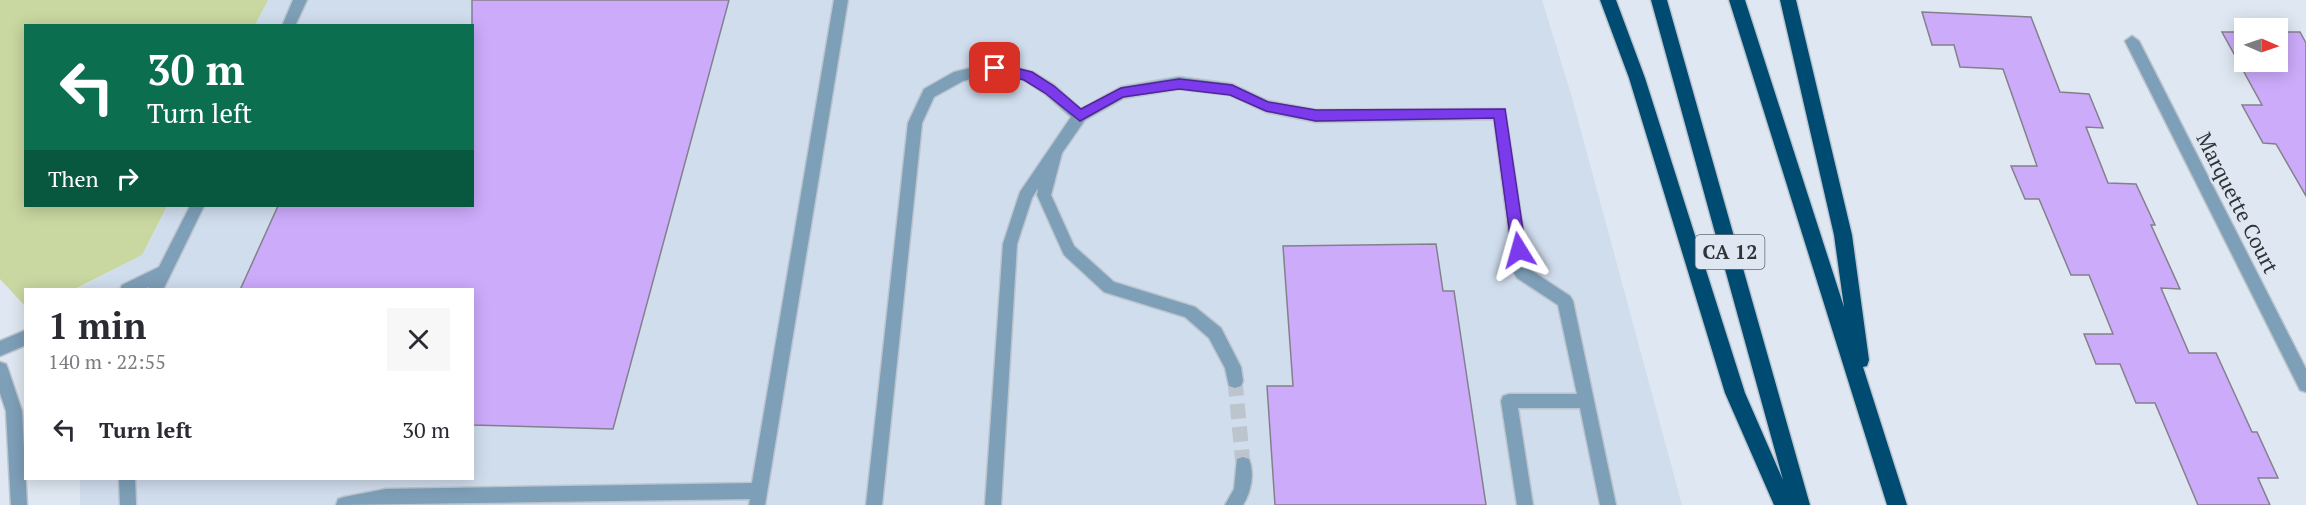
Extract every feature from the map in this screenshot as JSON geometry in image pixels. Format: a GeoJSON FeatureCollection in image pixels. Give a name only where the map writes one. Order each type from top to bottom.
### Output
{"type":"FeatureCollection","features":[{"type":"Feature","properties":{"kind":"highway"},"geometry":{"type":"LineString","coordinates":[[1608,0],[1676,200],[1735,393],[1784,505]]}},
{"type":"Feature","properties":{"kind":"highway","name":"CA 12"},"geometry":{"type":"LineString","coordinates":[[1659,0],[1800,505]]}},
{"type":"Feature","properties":{"kind":"highway"},"geometry":{"type":"LineString","coordinates":[[1737,0],[1897,505]]}},
{"type":"Feature","properties":{"kind":"highway"},"geometry":{"type":"LineString","coordinates":[[1788,0],[1843,235],[1866,409]]}},
{"type":"Feature","properties":{"kind":"street"},"geometry":{"type":"LineString","coordinates":[[289,24],[300,0]]}},
{"type":"Feature","properties":{"kind":"street"},"geometry":{"type":"LineString","coordinates":[[344,505],[386,497],[758,498],[841,0]]}},
{"type":"Feature","properties":{"kind":"street","name":"Marquette Court"},"geometry":{"type":"LineString","coordinates":[[2132,41],[2306,385]]}},
{"type":"Feature","properties":{"kind":"street"},"geometry":{"type":"LineString","coordinates":[[874,505],[915,123],[929,93],[959,76],[995,68],[1028,75],[1049,89],[1080,116]]}},
{"type":"Feature","properties":{"kind":"street"},"geometry":{"type":"LineString","coordinates":[[993,505],[1010,244],[1025,196],[1080,116],[1121,93],[1179,84],[1232,90],[1266,106],[1316,116],[1500,113],[1522,273],[1565,301],[1608,505]]}},
{"type":"Feature","properties":{"kind":"street"},"geometry":{"type":"LineString","coordinates":[[1055,151],[1044,195],[1069,250],[1109,287],[1190,312],[1215,333],[1233,367],[1235,381]]}},
{"type":"Feature","properties":{"kind":"street"},"geometry":{"type":"LineString","coordinates":[[156,288],[196,207]]}},
{"type":"Feature","properties":{"kind":"street"},"geometry":{"type":"LineString","coordinates":[[131,288],[164,272]]}},
{"type":"Feature","properties":{"kind":"street"},"geometry":{"type":"LineString","coordinates":[[0,349],[24,338]]}},
{"type":"Feature","properties":{"kind":"street"},"geometry":{"type":"LineString","coordinates":[[0,369],[14,411],[19,505]]}},
{"type":"Feature","properties":{"kind":"street"},"geometry":{"type":"LineString","coordinates":[[1525,505],[1509,401],[1586,401]]}},
{"type":"Feature","properties":{"kind":"street"},"geometry":{"type":"LineString","coordinates":[[1233,505],[1242,491],[1243,465]]}},
{"type":"Feature","properties":{"kind":"street"},"geometry":{"type":"LineString","coordinates":[[127,480],[128,505]]}},
{"type":"Feature","properties":{"kind":"shaded area"},"geometry":{"type":"Polygon","coordinates":[[[268,0],[1542,0],[1571,94],[1682,505],[80,505],[80,480],[474,480],[474,288],[79,288],[142,255],[166,207],[474,207],[474,24],[256,24],[268,0]]]}},
{"type":"Feature","properties":{"kind":"green space"},"geometry":{"type":"Polygon","coordinates":[[[0,0],[268,0],[256,24],[24,24],[24,207],[166,207],[142,255],[77,288],[24,288],[24,305],[0,279],[0,0]]]}},
{"type":"Feature","properties":{"kind":"building"},"geometry":{"type":"Polygon","coordinates":[[[472,0],[729,0],[613,429],[474,425],[474,288],[241,288],[278,207],[474,207],[474,24],[472,24],[472,0]]]}},
{"type":"Feature","properties":{"kind":"building"},"geometry":{"type":"Polygon","coordinates":[[[1922,12],[2031,17],[2060,92],[2089,94],[2103,128],[2086,127],[2108,183],[2136,184],[2155,225],[2151,225],[2180,289],[2161,288],[2189,353],[2216,353],[2252,432],[2257,432],[2278,478],[2258,478],[2270,505],[2198,505],[2155,403],[2136,403],[2120,364],[2096,364],[2084,334],[2113,334],[2089,275],[2071,275],[2039,199],[2025,199],[2011,166],[2037,166],[2003,69],[1960,67],[1954,45],[1932,45],[1922,12]]]}},
{"type":"Feature","properties":{"kind":"building"},"geometry":{"type":"Polygon","coordinates":[[[2222,32],[2234,32],[2234,54],[2222,32]]]}},
{"type":"Feature","properties":{"kind":"building"},"geometry":{"type":"Polygon","coordinates":[[[2288,32],[2300,32],[2306,43],[2306,196],[2276,144],[2263,143],[2242,105],[2262,105],[2244,72],[2288,72],[2288,32]]]}},
{"type":"Feature","properties":{"kind":"building"},"geometry":{"type":"Polygon","coordinates":[[[1436,244],[1443,291],[1454,291],[1486,505],[1275,505],[1267,386],[1293,386],[1283,246],[1436,244]]]}},
{"type":"Feature","properties":{"kind":"tunnel"},"geometry":{"type":"LineString","coordinates":[[1235,381],[1243,465]]}},
{"type":"Feature","properties":{"kind":"route"},"geometry":{"type":"LineString","coordinates":[[995,68],[1028,75],[1049,89],[1080,116],[1121,93],[1179,84],[1232,90],[1266,106],[1316,116],[1500,113],[1519,250]]}}]}
